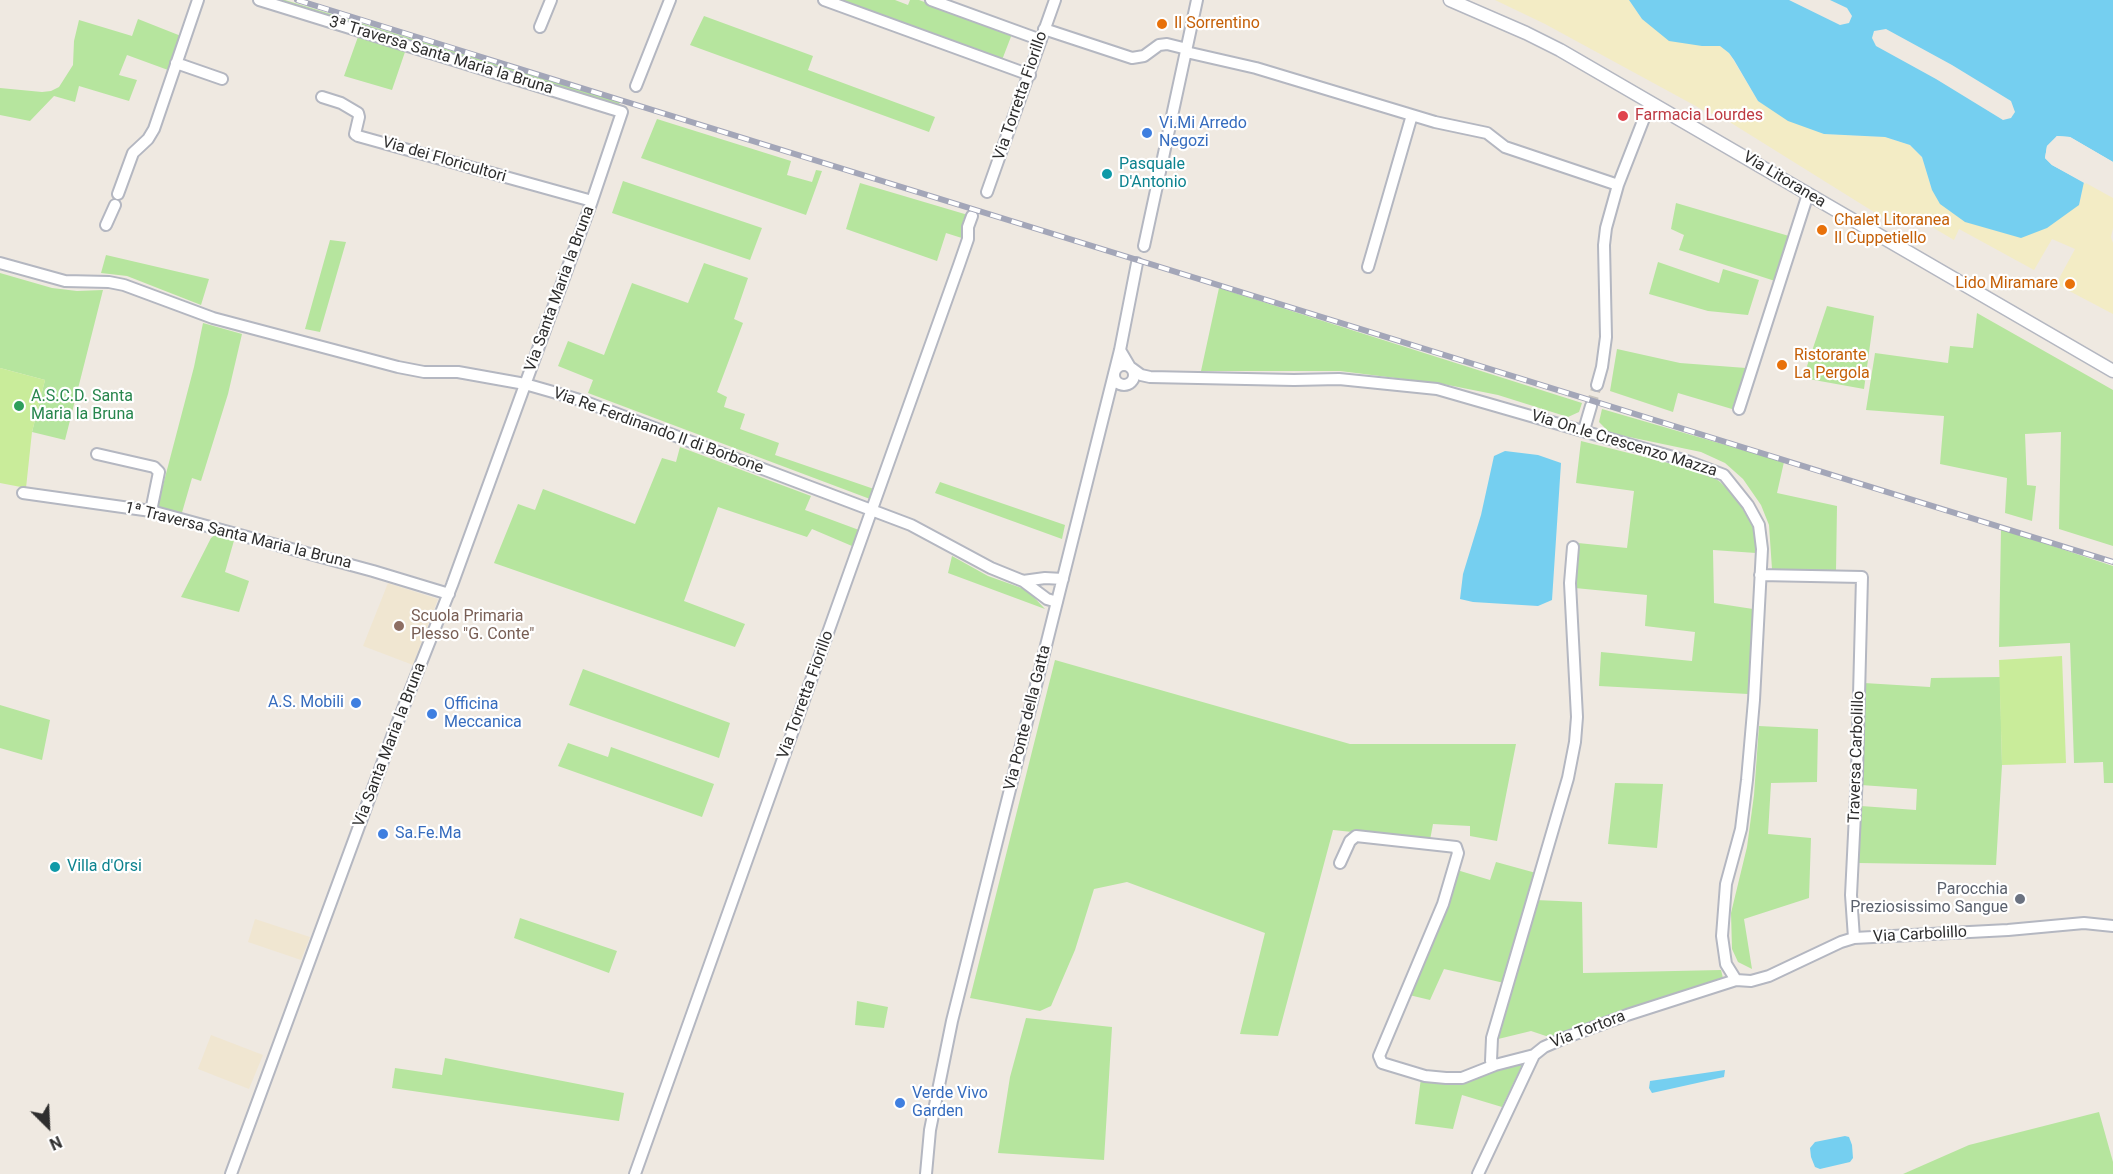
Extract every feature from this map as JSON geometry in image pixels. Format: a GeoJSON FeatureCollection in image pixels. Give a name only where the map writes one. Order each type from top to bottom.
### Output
{"type":"FeatureCollection","features":[{"type":"Feature","properties":{"kind":"street"},"geometry":{"type":"LineString","coordinates":[[106,225],[133,153],[148,139],[154,129],[198,0]]}},
{"type":"Feature","properties":{"kind":"street","name":"3ª Traversa Santa Maria la Bruna"},"geometry":{"type":"LineString","coordinates":[[259,0],[622,112]]}},
{"type":"Feature","properties":{"kind":"street"},"geometry":{"type":"LineString","coordinates":[[540,27],[551,0]]}},
{"type":"Feature","properties":{"kind":"street"},"geometry":{"type":"LineString","coordinates":[[636,86],[670,0]]}},
{"type":"Feature","properties":{"kind":"street"},"geometry":{"type":"LineString","coordinates":[[825,0],[1030,75]]}},
{"type":"Feature","properties":{"kind":"street"},"geometry":{"type":"LineString","coordinates":[[931,0],[1042,35],[1132,58],[1144,56],[1159,45],[1167,44],[1412,115],[1487,133],[1505,147],[1618,184]]}},
{"type":"Feature","properties":{"kind":"street","name":"Via Torretta Fiorillo"},"geometry":{"type":"LineString","coordinates":[[987,192],[1055,0]]}},
{"type":"Feature","properties":{"kind":"street"},"geometry":{"type":"LineString","coordinates":[[1144,246],[1197,0]]}},
{"type":"Feature","properties":{"kind":"street","name":"Via Litoranea"},"geometry":{"type":"LineString","coordinates":[[1450,0],[1517,28],[1560,50],[2113,371]]}},
{"type":"Feature","properties":{"kind":"street"},"geometry":{"type":"LineString","coordinates":[[176,63],[222,79]]}},
{"type":"Feature","properties":{"kind":"street","name":"Via dei Floricultori"},"geometry":{"type":"LineString","coordinates":[[322,97],[341,103],[358,113],[355,134],[358,136],[592,201]]}},
{"type":"Feature","properties":{"kind":"street"},"geometry":{"type":"LineString","coordinates":[[1597,385],[1606,337],[1604,246],[1608,218],[1618,184],[1650,103]]}},
{"type":"Feature","properties":{"kind":"street","name":"Via Santa Maria la Bruna"},"geometry":{"type":"LineString","coordinates":[[231,1174],[393,734],[449,594],[592,201],[622,112]]}},
{"type":"Feature","properties":{"kind":"street"},"geometry":{"type":"LineString","coordinates":[[1368,267],[1412,115]]}},
{"type":"Feature","properties":{"kind":"street"},"geometry":{"type":"LineString","coordinates":[[1739,409],[1808,194]]}},
{"type":"Feature","properties":{"kind":"street","name":"Via Torretta Fiorillo"},"geometry":{"type":"LineString","coordinates":[[635,1174],[959,265],[968,239],[968,227],[972,216]]}},
{"type":"Feature","properties":{"kind":"street","name":"Via Re Ferdinando II di Borbone"},"geometry":{"type":"LineString","coordinates":[[0,263],[65,281],[109,282],[124,285],[213,318],[398,367],[424,372],[458,372],[525,384],[583,401],[911,525],[991,568],[1023,581]]}},
{"type":"Feature","properties":{"kind":"street","name":"Via Ponte della Gatta"},"geometry":{"type":"LineString","coordinates":[[926,1174],[930,1130],[952,1021],[1120,350],[1137,263]]}},
{"type":"Feature","properties":{"kind":"street"},"geometry":{"type":"LineString","coordinates":[[1120,350],[1130,367],[1134,376],[1129,384],[1117,383],[1114,374],[1120,366],[1130,367],[1141,375],[1150,377]]}},
{"type":"Feature","properties":{"kind":"street"},"geometry":{"type":"LineString","coordinates":[[1107,397],[1116,390],[1150,377]]}},
{"type":"Feature","properties":{"kind":"street","name":"Via On.le Crescenzo Mazza"},"geometry":{"type":"LineString","coordinates":[[1150,377],[1339,379],[1437,389],[1584,430],[1687,461],[1724,475],[1748,505],[1759,525],[1762,549],[1754,700],[1741,829],[1726,884],[1722,936],[1726,964],[1736,980]]}},
{"type":"Feature","properties":{"kind":"street"},"geometry":{"type":"LineString","coordinates":[[1584,430],[1591,406]]}},
{"type":"Feature","properties":{"kind":"street"},"geometry":{"type":"LineString","coordinates":[[97,454],[154,467],[159,472],[151,511]]}},
{"type":"Feature","properties":{"kind":"street","name":"1ª Traversa Santa Maria la Bruna"},"geometry":{"type":"LineString","coordinates":[[23,493],[151,511],[449,594]]}},
{"type":"Feature","properties":{"kind":"street"},"geometry":{"type":"LineString","coordinates":[[1495,1065],[1491,1061],[1492,1038],[1568,778],[1575,742],[1577,717],[1570,583],[1573,547]]}},
{"type":"Feature","properties":{"kind":"street","name":"Traversa Carbolillo"},"geometry":{"type":"LineString","coordinates":[[1760,575],[1862,577],[1857,774],[1851,895],[1854,938]]}},
{"type":"Feature","properties":{"kind":"street"},"geometry":{"type":"LineString","coordinates":[[1023,581],[1045,578],[1063,579]]}},
{"type":"Feature","properties":{"kind":"street"},"geometry":{"type":"LineString","coordinates":[[1023,581],[1047,599],[1057,602]]}},
{"type":"Feature","properties":{"kind":"street"},"geometry":{"type":"LineString","coordinates":[[1340,863],[1350,841],[1356,836],[1456,847],[1458,853],[1443,904],[1379,1056],[1382,1063],[1425,1076],[1462,1078],[1495,1065],[1534,1055]]}},
{"type":"Feature","properties":{"kind":"street","name":"Via Carbolillo"},"geometry":{"type":"LineString","coordinates":[[1736,980],[1751,981],[1768,976],[1840,942],[1854,938],[1998,931],[2084,923],[2113,926]]}},
{"type":"Feature","properties":{"kind":"street","name":"Via Tortora"},"geometry":{"type":"LineString","coordinates":[[1478,1174],[1534,1055],[1544,1047],[1617,1018],[1736,980]]}},
{"type":"Feature","properties":{"kind":"shaded area","name":"Scuola Primaria Plesso \"G. Conte\""},"geometry":{"type":"Polygon","coordinates":[[[388,583],[438,599],[413,665],[363,646],[388,583]]]}},
{"type":"Feature","properties":{"kind":"shaded area"},"geometry":{"type":"Polygon","coordinates":[[[255,919],[310,937],[301,960],[248,942],[255,919]]]}},
{"type":"Feature","properties":{"kind":"shaded area"},"geometry":{"type":"Polygon","coordinates":[[[211,1035],[263,1055],[249,1089],[198,1069],[211,1035]]]}},
{"type":"Feature","properties":{"kind":"green space"},"geometry":{"type":"Polygon","coordinates":[[[267,0],[285,0],[620,102],[618,107],[267,0]]]}},
{"type":"Feature","properties":{"kind":"green space"},"geometry":{"type":"Polygon","coordinates":[[[838,0],[895,0],[908,5],[910,0],[919,0],[1012,34],[1002,60],[838,0]]]}},
{"type":"Feature","properties":{"kind":"green space"},"geometry":{"type":"Polygon","coordinates":[[[704,16],[813,56],[808,70],[935,117],[929,132],[690,45],[704,16]]]}},
{"type":"Feature","properties":{"kind":"green space"},"geometry":{"type":"Polygon","coordinates":[[[138,19],[181,36],[168,70],[127,55],[119,75],[137,80],[129,101],[79,86],[75,102],[54,96],[30,121],[0,115],[0,88],[42,92],[59,87],[73,65],[74,41],[79,20],[132,36],[138,19]]]}},
{"type":"Feature","properties":{"kind":"green space"},"geometry":{"type":"Polygon","coordinates":[[[359,34],[406,49],[392,90],[344,76],[359,34]]]}},
{"type":"Feature","properties":{"kind":"green space"},"geometry":{"type":"Polygon","coordinates":[[[657,119],[791,161],[787,175],[812,182],[816,170],[822,171],[806,215],[641,158],[657,119]]]}},
{"type":"Feature","properties":{"kind":"green space"},"geometry":{"type":"Polygon","coordinates":[[[623,181],[762,228],[750,260],[612,213],[623,181]]]}},
{"type":"Feature","properties":{"kind":"green space"},"geometry":{"type":"Polygon","coordinates":[[[860,183],[968,215],[963,220],[965,239],[946,233],[937,261],[846,229],[860,183]]]}},
{"type":"Feature","properties":{"kind":"green space"},"geometry":{"type":"Polygon","coordinates":[[[1676,203],[1789,236],[1775,281],[1679,250],[1684,235],[1671,229],[1676,203]]]}},
{"type":"Feature","properties":{"kind":"green space"},"geometry":{"type":"Polygon","coordinates":[[[330,240],[346,242],[320,332],[305,329],[330,240]]]}},
{"type":"Feature","properties":{"kind":"green space"},"geometry":{"type":"Polygon","coordinates":[[[106,255],[209,279],[201,305],[127,276],[101,273],[106,255]]]}},
{"type":"Feature","properties":{"kind":"green space"},"geometry":{"type":"Polygon","coordinates":[[[1658,262],[1719,283],[1723,269],[1759,280],[1748,315],[1708,311],[1649,294],[1658,262]]]}},
{"type":"Feature","properties":{"kind":"green space"},"geometry":{"type":"Polygon","coordinates":[[[704,263],[748,278],[734,319],[743,323],[717,392],[727,397],[724,407],[745,414],[740,429],[779,443],[775,455],[874,489],[870,499],[588,393],[593,380],[558,366],[568,341],[604,355],[632,283],[688,303],[704,263]]]}},
{"type":"Feature","properties":{"kind":"green space"},"geometry":{"type":"Polygon","coordinates":[[[0,273],[52,288],[77,291],[103,290],[65,440],[32,432],[45,380],[0,368],[0,273]]]}},
{"type":"Feature","properties":{"kind":"green space"},"geometry":{"type":"Polygon","coordinates":[[[1219,288],[1582,403],[1579,412],[1568,417],[1498,395],[1443,384],[1340,371],[1201,371],[1219,288]]]}},
{"type":"Feature","properties":{"kind":"green space"},"geometry":{"type":"Polygon","coordinates":[[[1827,306],[1874,316],[1864,389],[1803,378],[1827,306]]]}},
{"type":"Feature","properties":{"kind":"green space"},"geometry":{"type":"Polygon","coordinates":[[[1977,313],[2113,390],[2113,546],[2059,529],[2061,432],[2025,434],[2027,485],[2036,486],[2032,521],[2005,513],[2007,478],[1940,464],[1944,416],[1866,410],[1875,353],[1948,363],[1950,346],[1973,348],[1977,313]]]}},
{"type":"Feature","properties":{"kind":"green space"},"geometry":{"type":"Polygon","coordinates":[[[203,323],[242,334],[228,394],[201,481],[192,478],[181,516],[157,508],[194,367],[203,323]]]}},
{"type":"Feature","properties":{"kind":"green space"},"geometry":{"type":"Polygon","coordinates":[[[1617,349],[1680,363],[1746,368],[1732,409],[1678,393],[1673,412],[1610,391],[1617,349]]]}},
{"type":"Feature","properties":{"kind":"green space","name":"A.S.C.D. Santa Maria la Bruna"},"geometry":{"type":"Polygon","coordinates":[[[0,368],[45,380],[32,432],[26,488],[0,483],[0,368]]]}},
{"type":"Feature","properties":{"kind":"green space"},"geometry":{"type":"Polygon","coordinates":[[[1602,409],[1784,462],[1777,493],[1837,506],[1836,571],[1772,569],[1769,525],[1761,505],[1743,479],[1725,463],[1701,452],[1610,433],[1599,422],[1602,409]]]}},
{"type":"Feature","properties":{"kind":"green space"},"geometry":{"type":"Polygon","coordinates":[[[1581,441],[1704,472],[1719,481],[1736,497],[1754,529],[1756,553],[1713,550],[1714,603],[1753,609],[1748,694],[1599,686],[1601,652],[1692,661],[1695,632],[1645,626],[1647,595],[1575,588],[1578,543],[1627,548],[1634,491],[1576,483],[1581,441]]]}},
{"type":"Feature","properties":{"kind":"green space"},"geometry":{"type":"Polygon","coordinates":[[[680,447],[811,496],[805,510],[859,530],[852,546],[812,529],[807,537],[718,507],[684,601],[745,624],[735,647],[494,563],[518,504],[535,510],[543,489],[635,524],[662,458],[676,462],[680,447]]]}},
{"type":"Feature","properties":{"kind":"green space"},"geometry":{"type":"Polygon","coordinates":[[[940,482],[1065,525],[1062,539],[935,493],[940,482]]]}},
{"type":"Feature","properties":{"kind":"green space"},"geometry":{"type":"Polygon","coordinates":[[[2001,529],[2113,566],[2113,783],[2104,783],[2103,762],[2074,763],[2070,643],[1999,647],[2001,529]]]}},
{"type":"Feature","properties":{"kind":"green space"},"geometry":{"type":"Polygon","coordinates":[[[215,535],[235,537],[225,572],[249,581],[239,612],[181,597],[211,538],[215,535]]]}},
{"type":"Feature","properties":{"kind":"green space"},"geometry":{"type":"Polygon","coordinates":[[[952,556],[988,576],[1027,590],[1045,609],[948,573],[952,556]]]}},
{"type":"Feature","properties":{"kind":"green space"},"geometry":{"type":"Polygon","coordinates":[[[2062,656],[2066,763],[2002,765],[1999,660],[2062,656]]]}},
{"type":"Feature","properties":{"kind":"green space"},"geometry":{"type":"Polygon","coordinates":[[[1055,660],[1350,744],[1516,744],[1497,841],[1470,836],[1470,826],[1433,824],[1430,840],[1333,830],[1278,1036],[1240,1034],[1265,933],[1127,882],[1094,889],[1075,950],[1051,1006],[1040,1011],[970,998],[1055,660]]]}},
{"type":"Feature","properties":{"kind":"green space"},"geometry":{"type":"Polygon","coordinates":[[[583,669],[730,723],[719,758],[569,705],[583,669]]]}},
{"type":"Feature","properties":{"kind":"green space"},"geometry":{"type":"Polygon","coordinates":[[[2000,677],[2002,765],[1996,865],[1858,863],[1861,806],[1916,810],[1917,789],[1861,785],[1864,683],[1930,687],[1931,678],[2000,677]]]}},
{"type":"Feature","properties":{"kind":"green space"},"geometry":{"type":"Polygon","coordinates":[[[0,705],[50,720],[42,760],[0,748],[0,705]]]}},
{"type":"Feature","properties":{"kind":"green space"},"geometry":{"type":"Polygon","coordinates":[[[1759,726],[1818,729],[1817,782],[1771,783],[1768,834],[1811,838],[1809,898],[1744,919],[1752,969],[1738,962],[1732,949],[1731,913],[1747,847],[1754,795],[1759,726]]]}},
{"type":"Feature","properties":{"kind":"green space"},"geometry":{"type":"Polygon","coordinates":[[[568,743],[608,757],[611,747],[714,784],[702,817],[558,766],[568,743]]]}},
{"type":"Feature","properties":{"kind":"green space"},"geometry":{"type":"Polygon","coordinates":[[[1615,783],[1663,784],[1657,848],[1608,844],[1615,783]]]}},
{"type":"Feature","properties":{"kind":"green space"},"geometry":{"type":"Polygon","coordinates":[[[1496,862],[1536,873],[1504,983],[1444,969],[1430,1000],[1405,994],[1457,870],[1490,880],[1496,862]]]}},
{"type":"Feature","properties":{"kind":"green space"},"geometry":{"type":"Polygon","coordinates":[[[1535,900],[1582,902],[1583,973],[1721,970],[1723,978],[1720,983],[1549,1037],[1531,1031],[1494,1040],[1535,900]]]}},
{"type":"Feature","properties":{"kind":"green space"},"geometry":{"type":"Polygon","coordinates":[[[520,918],[617,951],[609,973],[514,938],[520,918]]]}},
{"type":"Feature","properties":{"kind":"green space"},"geometry":{"type":"Polygon","coordinates":[[[857,1001],[888,1007],[884,1028],[855,1025],[857,1001]]]}},
{"type":"Feature","properties":{"kind":"green space"},"geometry":{"type":"Polygon","coordinates":[[[1026,1018],[1112,1027],[1104,1160],[998,1153],[1010,1077],[1026,1018]]]}},
{"type":"Feature","properties":{"kind":"green space"},"geometry":{"type":"Polygon","coordinates":[[[445,1058],[624,1093],[619,1121],[392,1088],[395,1068],[442,1075],[445,1058]]]}},
{"type":"Feature","properties":{"kind":"green space"},"geometry":{"type":"Polygon","coordinates":[[[1525,1059],[1502,1107],[1462,1095],[1453,1129],[1415,1124],[1421,1078],[1446,1081],[1525,1059]]]}},
{"type":"Feature","properties":{"kind":"green space"},"geometry":{"type":"Polygon","coordinates":[[[2099,1112],[2113,1162],[2113,1174],[1903,1174],[1969,1145],[2099,1112]]]}},
{"type":"Feature","properties":{"kind":"sand"},"geometry":{"type":"Polygon","coordinates":[[[1495,0],[1629,0],[1642,19],[1702,46],[1720,46],[1729,53],[1758,101],[1824,134],[1885,137],[1910,145],[1922,157],[1932,190],[2079,205],[2084,182],[2113,198],[2111,237],[2113,243],[2113,314],[2056,284],[2075,249],[2052,239],[2034,270],[1959,229],[1954,240],[1925,223],[1892,210],[1890,222],[1728,121],[1495,0]]]}},
{"type":"Feature","properties":{"kind":"water"},"geometry":{"type":"Polygon","coordinates":[[[1629,0],[2113,0],[2113,162],[2070,137],[2057,136],[2047,146],[2045,158],[2052,165],[2084,182],[2079,205],[2047,228],[2021,238],[1965,222],[1940,204],[1932,190],[1922,157],[1910,145],[1885,137],[1824,134],[1788,121],[1758,101],[1734,60],[1720,46],[1669,41],[1642,19],[1629,0]]]}},
{"type":"Feature","properties":{"kind":"water"},"geometry":{"type":"Polygon","coordinates":[[[1505,451],[1538,455],[1561,463],[1552,600],[1538,606],[1473,602],[1460,599],[1463,574],[1481,515],[1494,456],[1505,451]]]}},
{"type":"Feature","properties":{"kind":"water"},"geometry":{"type":"Polygon","coordinates":[[[1725,1070],[1724,1077],[1652,1093],[1649,1088],[1650,1081],[1725,1070]]]}},
{"type":"Feature","properties":{"kind":"water"},"geometry":{"type":"Polygon","coordinates":[[[1849,1137],[1852,1145],[1853,1158],[1850,1162],[1820,1169],[1815,1167],[1810,1148],[1815,1142],[1849,1137]]]}},
{"type":"Feature","properties":{"kind":"pier"},"geometry":{"type":"Polygon","coordinates":[[[1789,0],[1830,0],[1847,8],[1852,16],[1849,23],[1840,25],[1789,0]]]}},
{"type":"Feature","properties":{"kind":"pier"},"geometry":{"type":"Polygon","coordinates":[[[1886,29],[2011,101],[2015,112],[2011,118],[2003,120],[1876,46],[1872,38],[1874,31],[1886,29]]]}},
{"type":"Feature","properties":{"kind":"pier"},"geometry":{"type":"Polygon","coordinates":[[[2057,136],[2070,137],[2113,162],[2113,165],[2069,140],[2058,139],[2050,148],[2049,157],[2054,163],[2085,180],[2086,184],[2052,165],[2045,158],[2047,146],[2057,136]]]}},
{"type":"Feature","properties":{"kind":"tunnel"},"geometry":{"type":"LineString","coordinates":[[1591,406],[1597,385]]}},
{"type":"Feature","properties":{"kind":"railway"},"geometry":{"type":"LineString","coordinates":[[297,0],[2113,562]]}},
{"type":"Feature","properties":{"kind":"place","name":"Il Sorrentino"},"geometry":{"type":"Point","coordinates":[1162,24]}},
{"type":"Feature","properties":{"kind":"place","name":"Farmacia Lourdes"},"geometry":{"type":"Point","coordinates":[1623,116]}},
{"type":"Feature","properties":{"kind":"place","name":"Vi.Mi Arredo Negozi"},"geometry":{"type":"Point","coordinates":[1147,133]}},
{"type":"Feature","properties":{"kind":"place","name":"Pasquale D'Antonio"},"geometry":{"type":"Point","coordinates":[1107,174]}},
{"type":"Feature","properties":{"kind":"place","name":"Chalet Litoranea Il Cuppetiello"},"geometry":{"type":"Point","coordinates":[1822,230]}},
{"type":"Feature","properties":{"kind":"place","name":"Lido Miramare"},"geometry":{"type":"Point","coordinates":[2070,284]}},
{"type":"Feature","properties":{"kind":"place","name":"Ristorante La Pergola"},"geometry":{"type":"Point","coordinates":[1782,365]}},
{"type":"Feature","properties":{"kind":"place","name":"A.S.C.D. Santa Maria la Bruna"},"geometry":{"type":"Point","coordinates":[19,406]}},
{"type":"Feature","properties":{"kind":"place","name":"Scuola Primaria Plesso \"G. Conte\""},"geometry":{"type":"Point","coordinates":[399,626]}},
{"type":"Feature","properties":{"kind":"place","name":"A.S. Mobili"},"geometry":{"type":"Point","coordinates":[356,703]}},
{"type":"Feature","properties":{"kind":"place","name":"Officina Meccanica"},"geometry":{"type":"Point","coordinates":[432,714]}},
{"type":"Feature","properties":{"kind":"place","name":"Sa.Fe.Ma"},"geometry":{"type":"Point","coordinates":[383,834]}},
{"type":"Feature","properties":{"kind":"place","name":"Villa d'Orsi"},"geometry":{"type":"Point","coordinates":[55,867]}},
{"type":"Feature","properties":{"kind":"place","name":"Parocchia Preziosissimo Sangue"},"geometry":{"type":"Point","coordinates":[2020,899]}},
{"type":"Feature","properties":{"kind":"place","name":"Verde Vivo Garden"},"geometry":{"type":"Point","coordinates":[900,1103]}}]}
